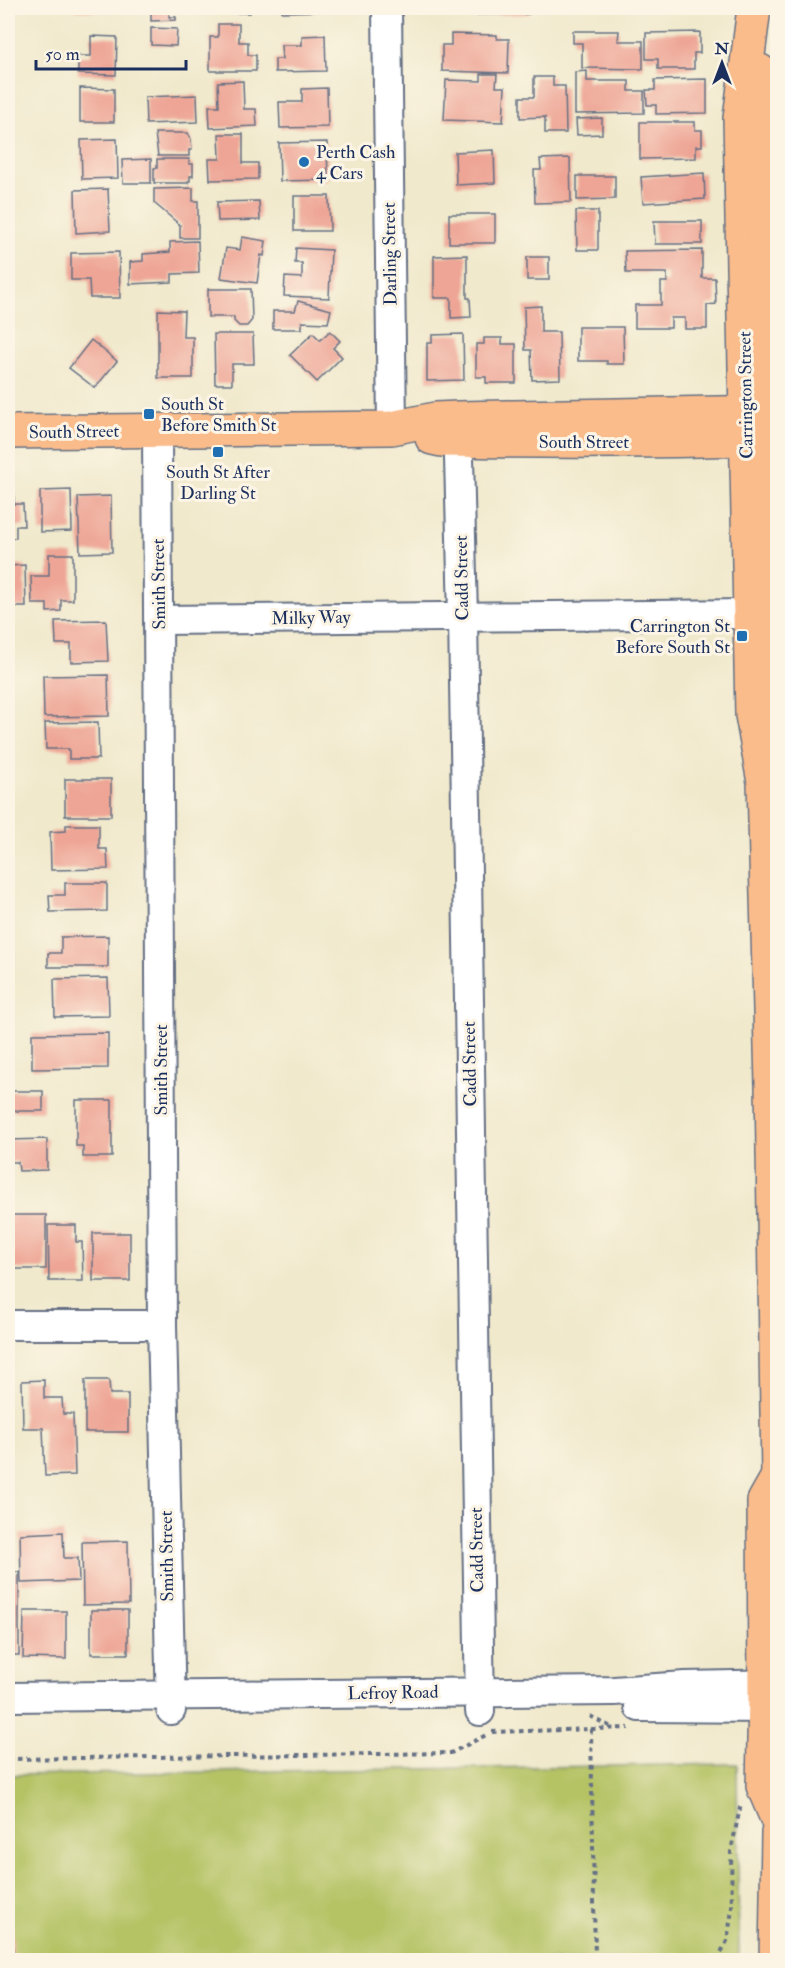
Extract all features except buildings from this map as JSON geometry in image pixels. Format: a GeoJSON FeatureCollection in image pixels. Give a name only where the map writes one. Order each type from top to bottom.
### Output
{"type":"FeatureCollection","features":[{"type":"Feature","properties":{"kind":"main road","name":"Carrington Street"},"geometry":{"type":"LineString","coordinates":[[754,8],[764,118],[768,376],[749,614],[752,715],[764,782],[772,1085],[777,1478],[764,1501],[771,1696],[763,1786],[777,1821]]}},
{"type":"Feature","properties":{"kind":"main road","name":"South Street"},"geometry":{"type":"LineString","coordinates":[[8,432],[392,428],[435,419],[459,429],[765,425]]}},
{"type":"Feature","properties":{"kind":"main road","name":"Carrington Street"},"geometry":{"type":"LineString","coordinates":[[764,782],[776,714],[765,425]]}},
{"type":"Feature","properties":{"kind":"main road"},"geometry":{"type":"LineString","coordinates":[[776,1960],[777,1833]]}},
{"type":"Feature","properties":{"kind":"street","name":"Darling Street"},"geometry":{"type":"LineString","coordinates":[[387,8],[392,428]]}},
{"type":"Feature","properties":{"kind":"street","name":"Cadd Street"},"geometry":{"type":"LineString","coordinates":[[459,429],[479,1702]]}},
{"type":"Feature","properties":{"kind":"street","name":"Smith Street"},"geometry":{"type":"LineString","coordinates":[[157,430],[162,1325],[171,1703]]}},
{"type":"Feature","properties":{"kind":"street","name":"Milky Way"},"geometry":{"type":"LineString","coordinates":[[159,621],[749,614]]}},
{"type":"Feature","properties":{"kind":"street"},"geometry":{"type":"LineString","coordinates":[[8,1325],[162,1325]]}},
{"type":"Feature","properties":{"kind":"street","name":"Lefroy Road"},"geometry":{"type":"LineString","coordinates":[[8,1697],[324,1708],[479,1702],[685,1686],[771,1696]]}},
{"type":"Feature","properties":{"kind":"street","name":"Lefroy Road"},"geometry":{"type":"LineString","coordinates":[[479,1702],[584,1719],[656,1706],[771,1696]]}},
{"type":"Feature","properties":{"kind":"street","name":"Lefroy Road"},"geometry":{"type":"LineString","coordinates":[[8,1712],[171,1703]]}},
{"type":"Feature","properties":{"kind":"path"},"geometry":{"type":"LineString","coordinates":[[8,1758],[452,1753],[495,1731],[584,1719],[614,1728],[584,1719]]}},
{"type":"Feature","properties":{"kind":"path"},"geometry":{"type":"LineString","coordinates":[[584,1719],[592,1805],[595,1960]]}},
{"type":"Feature","properties":{"kind":"path"},"geometry":{"type":"LineString","coordinates":[[717,1960],[727,1941],[732,1910],[730,1851],[742,1796]]}},
{"type":"Feature","properties":{"kind":"green space"},"geometry":{"type":"Polygon","coordinates":[[[737,1764],[739,1960],[8,1960],[8,1775],[737,1764]]]}},
{"type":"Feature","properties":{"kind":"place","name":"Perth Cash 4 Cars"},"geometry":{"type":"Point","coordinates":[304,162]}},
{"type":"Feature","properties":{"kind":"place","name":"South St Before Smith St"},"geometry":{"type":"Point","coordinates":[149,414]}},
{"type":"Feature","properties":{"kind":"place","name":"South St After Darling St"},"geometry":{"type":"Point","coordinates":[218,452]}},
{"type":"Feature","properties":{"kind":"place","name":"Carrington St Before South St"},"geometry":{"type":"Point","coordinates":[742,636]}}]}
